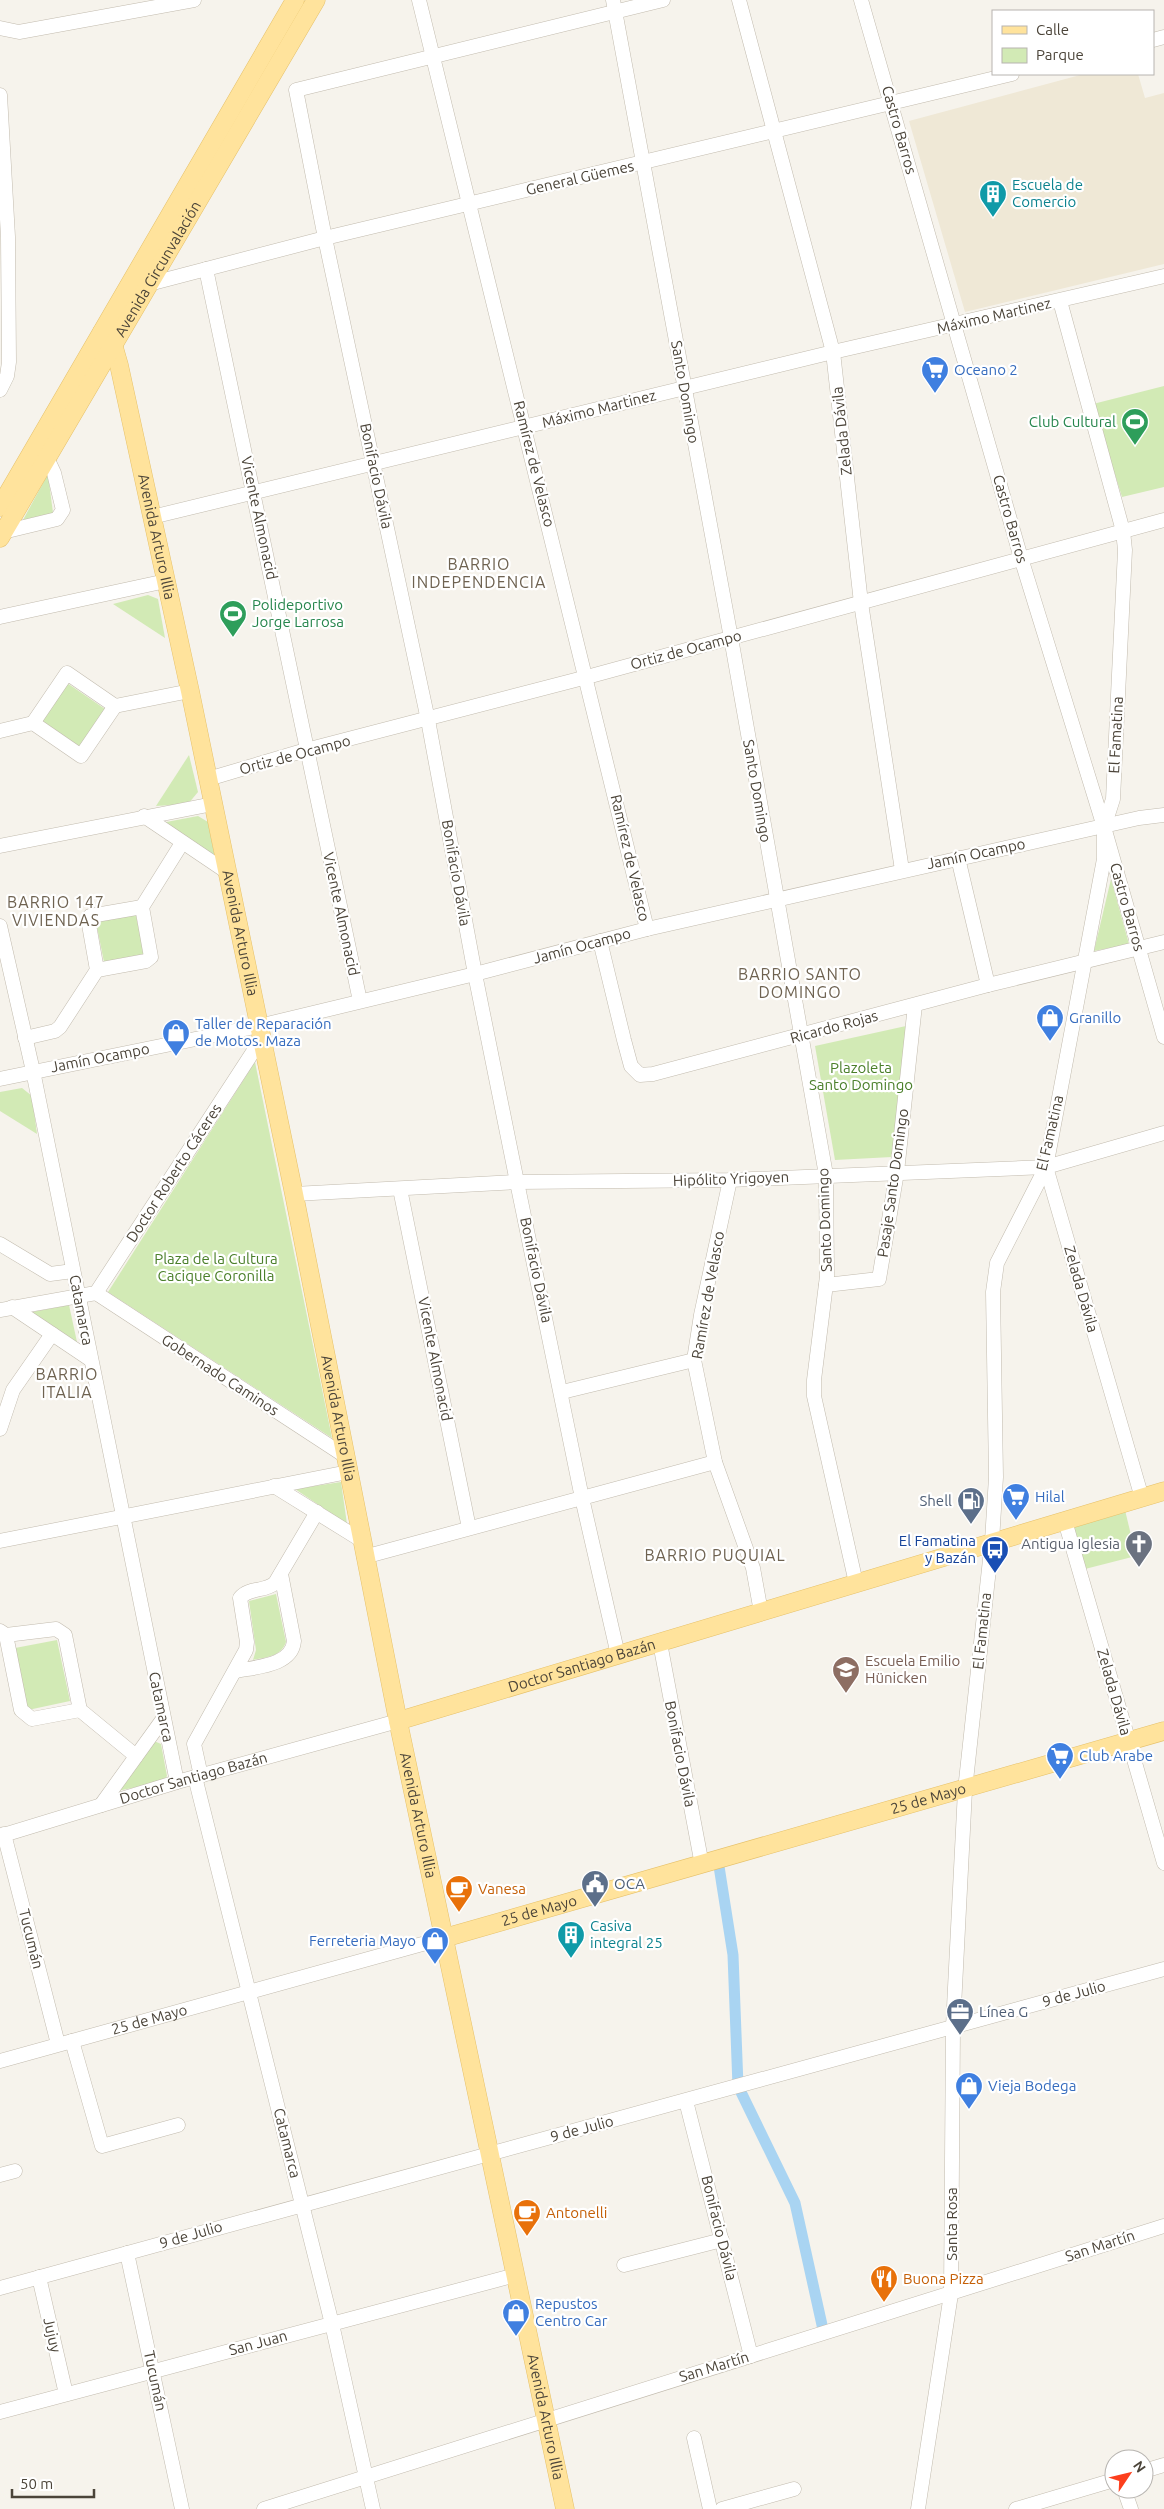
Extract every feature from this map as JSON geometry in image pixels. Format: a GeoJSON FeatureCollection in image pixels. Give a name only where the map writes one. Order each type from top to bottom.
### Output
{"type":"FeatureCollection","features":[{"type":"Feature","properties":{"kind":"main road","name":"Avenida Circunvalación"},"geometry":{"type":"LineString","coordinates":[[2,535],[47,458],[107,338],[294,0]]}},
{"type":"Feature","properties":{"kind":"main road","name":"Avenida Circunvalación"},"geometry":{"type":"LineString","coordinates":[[0,507],[107,338],[149,284],[316,0]]}},
{"type":"Feature","properties":{"kind":"main road","name":"Avenida Arturo Illia"},"geometry":{"type":"LineString","coordinates":[[107,338],[152,517],[190,691],[294,1194],[398,1721],[566,2509]]}},
{"type":"Feature","properties":{"kind":"main road","name":"Doctor Santiago Bazán"},"geometry":{"type":"LineString","coordinates":[[398,1721],[992,1541],[1164,1491]]}},
{"type":"Feature","properties":{"kind":"main road","name":"25 de Mayo"},"geometry":{"type":"LineString","coordinates":[[444,1938],[1164,1732]]}},
{"type":"Feature","properties":{"kind":"street"},"geometry":{"type":"LineString","coordinates":[[0,28],[18,32],[191,0]]}},
{"type":"Feature","properties":{"kind":"street","name":"Ramírez de Velasco"},"geometry":{"type":"LineString","coordinates":[[419,0],[471,204],[647,929]]}},
{"type":"Feature","properties":{"kind":"street"},"geometry":{"type":"LineString","coordinates":[[434,56],[614,6],[663,0]]}},
{"type":"Feature","properties":{"kind":"street","name":"Zelada Dávila"},"geometry":{"type":"LineString","coordinates":[[739,0],[775,130],[832,352],[861,603],[902,870]]}},
{"type":"Feature","properties":{"kind":"street","name":"Castro Barros"},"geometry":{"type":"LineString","coordinates":[[861,0],[956,325],[1021,558],[1104,827],[1164,1037]]}},
{"type":"Feature","properties":{"kind":"street","name":"Santo Domingo"},"geometry":{"type":"LineString","coordinates":[[614,6],[731,638],[776,901],[826,1175],[826,1285],[814,1380],[814,1396],[856,1582]]}},
{"type":"Feature","properties":{"kind":"street","name":"Bonifacio Dávila"},"geometry":{"type":"LineString","coordinates":[[434,56],[296,90],[325,238],[428,720],[475,974],[562,1392],[582,1498],[618,1655]]}},
{"type":"Feature","properties":{"kind":"street","name":"General Güemes"},"geometry":{"type":"LineString","coordinates":[[149,284],[325,238],[1008,75]]}},
{"type":"Feature","properties":{"kind":"street"},"geometry":{"type":"LineString","coordinates":[[0,95],[8,237],[8,362],[6,376],[0,390]]}},
{"type":"Feature","properties":{"kind":"street","name":"Vicente Almonacid"},"geometry":{"type":"LineString","coordinates":[[206,269],[255,492],[306,750],[360,1002]]}},
{"type":"Feature","properties":{"kind":"street","name":"Máximo Martinez"},"geometry":{"type":"LineString","coordinates":[[152,517],[832,352],[1164,276]]}},
{"type":"Feature","properties":{"kind":"street","name":"El Famatina"},"geometry":{"type":"LineString","coordinates":[[953,2027],[965,1790],[992,1541],[996,1477],[997,1408],[992,1336],[993,1292],[997,1262],[1046,1167],[1104,859],[1104,827],[1113,799],[1125,550],[1123,531],[1060,301]]}},
{"type":"Feature","properties":{"kind":"street"},"geometry":{"type":"LineString","coordinates":[[2,535],[57,519],[61,515],[63,510],[54,472],[47,458]]}},
{"type":"Feature","properties":{"kind":"street","name":"Ortiz de Ocampo"},"geometry":{"type":"LineString","coordinates":[[208,779],[306,750],[428,720],[1164,520]]}},
{"type":"Feature","properties":{"kind":"street"},"geometry":{"type":"LineString","coordinates":[[0,617],[166,581]]}},
{"type":"Feature","properties":{"kind":"street"},"geometry":{"type":"LineString","coordinates":[[0,731],[33,723],[67,673],[115,706]]}},
{"type":"Feature","properties":{"kind":"street"},"geometry":{"type":"LineString","coordinates":[[33,723],[81,756],[115,706],[190,691]]}},
{"type":"Feature","properties":{"kind":"street"},"geometry":{"type":"LineString","coordinates":[[0,846],[144,816],[213,804]]}},
{"type":"Feature","properties":{"kind":"street","name":"Jamín Ocampo"},"geometry":{"type":"LineString","coordinates":[[0,1079],[33,1071],[260,1032],[360,1002],[647,929],[776,901],[902,870],[1164,815]]}},
{"type":"Feature","properties":{"kind":"street"},"geometry":{"type":"LineString","coordinates":[[144,816],[227,872]]}},
{"type":"Feature","properties":{"kind":"street"},"geometry":{"type":"LineString","coordinates":[[97,970],[146,961],[151,957],[142,907],[182,843]]}},
{"type":"Feature","properties":{"kind":"street"},"geometry":{"type":"LineString","coordinates":[[958,858],[988,985]]}},
{"type":"Feature","properties":{"kind":"street"},"geometry":{"type":"LineString","coordinates":[[25,1038],[55,1031],[60,1027],[97,970],[88,919],[90,916],[142,907]]}},
{"type":"Feature","properties":{"kind":"street","name":"Catamarca"},"geometry":{"type":"LineString","coordinates":[[0,926],[4,964],[33,1071],[177,1782]]}},
{"type":"Feature","properties":{"kind":"street","name":"Ricardo Rojas"},"geometry":{"type":"LineString","coordinates":[[600,941],[631,1066],[640,1075],[653,1074],[988,985],[1164,942]]}},
{"type":"Feature","properties":{"kind":"street","name":"Pasaje Santo Domingo"},"geometry":{"type":"LineString","coordinates":[[826,1285],[879,1279],[897,1172],[915,1005]]}},
{"type":"Feature","properties":{"kind":"street","name":"Doctor Roberto Cáceres"},"geometry":{"type":"LineString","coordinates":[[96,1293],[260,1032]]}},
{"type":"Feature","properties":{"kind":"street","name":"Hipólito Yrigoyen"},"geometry":{"type":"LineString","coordinates":[[294,1194],[517,1182],[730,1180],[1046,1167],[1164,1133]]}},
{"type":"Feature","properties":{"kind":"street","name":"Zelada Dávila"},"geometry":{"type":"LineString","coordinates":[[1046,1167],[1142,1498]]}},
{"type":"Feature","properties":{"kind":"street","name":"Ramírez de Velasco"},"geometry":{"type":"LineString","coordinates":[[730,1180],[701,1315],[694,1360],[715,1462],[753,1568],[761,1612]]}},
{"type":"Feature","properties":{"kind":"street","name":"Vicente Almonacid"},"geometry":{"type":"LineString","coordinates":[[400,1189],[469,1528]]}},
{"type":"Feature","properties":{"kind":"street"},"geometry":{"type":"LineString","coordinates":[[0,1244],[50,1274],[73,1271]]}},
{"type":"Feature","properties":{"kind":"street"},"geometry":{"type":"LineString","coordinates":[[6,1309],[96,1293]]}},
{"type":"Feature","properties":{"kind":"street","name":"Gobernado Caminos"},"geometry":{"type":"LineString","coordinates":[[96,1293],[346,1464]]}},
{"type":"Feature","properties":{"kind":"street"},"geometry":{"type":"LineString","coordinates":[[6,1309],[52,1334],[91,1360]]}},
{"type":"Feature","properties":{"kind":"street"},"geometry":{"type":"LineString","coordinates":[[0,1429],[13,1390],[52,1334]]}},
{"type":"Feature","properties":{"kind":"street"},"geometry":{"type":"LineString","coordinates":[[562,1392],[694,1360]]}},
{"type":"Feature","properties":{"kind":"street"},"geometry":{"type":"LineString","coordinates":[[274,1486],[317,1512],[363,1548],[469,1528],[715,1462]]}},
{"type":"Feature","properties":{"kind":"street"},"geometry":{"type":"LineString","coordinates":[[0,1541],[274,1486],[346,1464]]}},
{"type":"Feature","properties":{"kind":"street"},"geometry":{"type":"LineString","coordinates":[[236,1671],[277,1662],[287,1656],[292,1648],[294,1641],[281,1574],[317,1512]]}},
{"type":"Feature","properties":{"kind":"street","name":"Zelada Dávila"},"geometry":{"type":"LineString","coordinates":[[1065,1521],[1164,1863]]}},
{"type":"Feature","properties":{"kind":"street","name":"Catamarca"},"geometry":{"type":"LineString","coordinates":[[281,1574],[272,1585],[248,1592],[240,1598],[247,1642],[244,1655],[194,1744],[198,1776],[248,1991],[332,2324],[364,2476],[373,2509]]}},
{"type":"Feature","properties":{"kind":"street"},"geometry":{"type":"LineString","coordinates":[[80,1710],[32,1719],[27,1718],[21,1710],[3,1633],[56,1629],[65,1635],[80,1710],[136,1756]]}},
{"type":"Feature","properties":{"kind":"street","name":"Bonifacio Dávila"},"geometry":{"type":"LineString","coordinates":[[660,1643],[702,1865]]}},
{"type":"Feature","properties":{"kind":"street"},"geometry":{"type":"LineString","coordinates":[[102,1804],[163,1719]]}},
{"type":"Feature","properties":{"kind":"street","name":"Doctor Santiago Bazán"},"geometry":{"type":"LineString","coordinates":[[2,1835],[177,1782],[398,1721]]}},
{"type":"Feature","properties":{"kind":"street","name":"Tucumán"},"geometry":{"type":"LineString","coordinates":[[2,1835],[65,2043],[102,2146],[178,2125]]}},
{"type":"Feature","properties":{"kind":"street","name":"25 de Mayo"},"geometry":{"type":"LineString","coordinates":[[0,2061],[444,1938]]}},
{"type":"Feature","properties":{"kind":"street","name":"9 de Julio"},"geometry":{"type":"LineString","coordinates":[[0,2288],[1164,1969]]}},
{"type":"Feature","properties":{"kind":"street","name":"Santa Rosa"},"geometry":{"type":"LineString","coordinates":[[918,2509],[952,2294],[953,2027]]}},
{"type":"Feature","properties":{"kind":"street","name":"Bonifacio Dávila"},"geometry":{"type":"LineString","coordinates":[[686,2101],[752,2356]]}},
{"type":"Feature","properties":{"kind":"street"},"geometry":{"type":"LineString","coordinates":[[0,2175],[14,2171]]}},
{"type":"Feature","properties":{"kind":"street","name":"San Martín"},"geometry":{"type":"LineString","coordinates":[[264,2509],[1164,2226]]}},
{"type":"Feature","properties":{"kind":"street"},"geometry":{"type":"LineString","coordinates":[[624,2265],[722,2240]]}},
{"type":"Feature","properties":{"kind":"street","name":"Tucumán"},"geometry":{"type":"LineString","coordinates":[[127,2253],[182,2509]]}},
{"type":"Feature","properties":{"kind":"street","name":"San Juan"},"geometry":{"type":"LineString","coordinates":[[0,2412],[516,2275]]}},
{"type":"Feature","properties":{"kind":"street","name":"Jujuy"},"geometry":{"type":"LineString","coordinates":[[39,2277],[66,2394]]}},
{"type":"Feature","properties":{"kind":"street"},"geometry":{"type":"LineString","coordinates":[[694,2438],[710,2509]]}},
{"type":"Feature","properties":{"kind":"street"},"geometry":{"type":"LineString","coordinates":[[1016,2509],[1104,2483]]}},
{"type":"Feature","properties":{"kind":"street"},"geometry":{"type":"LineString","coordinates":[[722,2509],[794,2488]]}},
{"type":"Feature","properties":{"kind":"shaded area"},"geometry":{"type":"Polygon","coordinates":[[[1080,75],[1138,75],[1145,98],[1164,93],[1164,264],[965,312],[909,121],[1080,75]]]}},
{"type":"Feature","properties":{"kind":"green space","name":"Club Cultural"},"geometry":{"type":"Polygon","coordinates":[[[1164,386],[1164,487],[1122,497],[1093,404],[1164,386]]]}},
{"type":"Feature","properties":{"kind":"green space"},"geometry":{"type":"Polygon","coordinates":[[[48,474],[53,513],[23,520],[48,474]]]}},
{"type":"Feature","properties":{"kind":"green space"},"geometry":{"type":"Polygon","coordinates":[[[148,595],[158,599],[165,638],[113,604],[148,595]]]}},
{"type":"Feature","properties":{"kind":"green space"},"geometry":{"type":"Polygon","coordinates":[[[67,683],[105,709],[80,747],[41,720],[67,683]]]}},
{"type":"Feature","properties":{"kind":"green space"},"geometry":{"type":"Polygon","coordinates":[[[189,755],[198,792],[188,804],[156,806],[189,755]]]}},
{"type":"Feature","properties":{"kind":"green space"},"geometry":{"type":"Polygon","coordinates":[[[198,816],[208,822],[215,857],[161,823],[198,816]]]}},
{"type":"Feature","properties":{"kind":"green space"},"geometry":{"type":"Polygon","coordinates":[[[1111,879],[1129,944],[1094,951],[1111,879]]]}},
{"type":"Feature","properties":{"kind":"green space"},"geometry":{"type":"Polygon","coordinates":[[[136,915],[144,954],[104,962],[96,922],[136,915]]]}},
{"type":"Feature","properties":{"kind":"green space","name":"Plazoleta Santo Domingo"},"geometry":{"type":"Polygon","coordinates":[[[906,1026],[892,1157],[835,1160],[815,1046],[906,1026]]]}},
{"type":"Feature","properties":{"kind":"green space","name":"Plaza de la Cultura Cacique Coronilla"},"geometry":{"type":"Polygon","coordinates":[[[255,1062],[332,1438],[108,1292],[255,1062]]]}},
{"type":"Feature","properties":{"kind":"green space"},"geometry":{"type":"Polygon","coordinates":[[[22,1088],[32,1096],[37,1134],[0,1111],[0,1092],[22,1088]]]}},
{"type":"Feature","properties":{"kind":"green space"},"geometry":{"type":"Polygon","coordinates":[[[69,1305],[77,1342],[32,1312],[69,1305]]]}},
{"type":"Feature","properties":{"kind":"green space"},"geometry":{"type":"Polygon","coordinates":[[[341,1482],[347,1524],[295,1489],[341,1482]]]}},
{"type":"Feature","properties":{"kind":"green space"},"geometry":{"type":"Polygon","coordinates":[[[1125,1510],[1136,1556],[1085,1569],[1075,1534],[1075,1526],[1125,1510]]]}},
{"type":"Feature","properties":{"kind":"green space"},"geometry":{"type":"Polygon","coordinates":[[[276,1594],[286,1642],[281,1651],[268,1657],[253,1660],[256,1650],[249,1601],[276,1594]]]}},
{"type":"Feature","properties":{"kind":"green space"},"geometry":{"type":"Polygon","coordinates":[[[57,1640],[70,1701],[28,1710],[15,1648],[57,1640]]]}},
{"type":"Feature","properties":{"kind":"green space"},"geometry":{"type":"Polygon","coordinates":[[[154,1741],[161,1744],[167,1776],[162,1782],[117,1791],[154,1741]]]}},
{"type":"Feature","properties":{"kind":"waterway"},"geometry":{"type":"LineString","coordinates":[[718,1860],[733,1955],[738,2086],[795,2203],[824,2334]]}},
{"type":"Feature","properties":{"kind":"place","name":"Escuela de Comercio"},"geometry":{"type":"Point","coordinates":[993,218]}},
{"type":"Feature","properties":{"kind":"place","name":"Oceano 2"},"geometry":{"type":"Point","coordinates":[935,394]}},
{"type":"Feature","properties":{"kind":"place","name":"Club Cultural"},"geometry":{"type":"Point","coordinates":[1135,446]}},
{"type":"Feature","properties":{"kind":"place","name":"Polideportivo Jorge Larrosa"},"geometry":{"type":"Point","coordinates":[233,638]}},
{"type":"Feature","properties":{"kind":"place","name":"Granillo"},"geometry":{"type":"Point","coordinates":[1050,1042]}},
{"type":"Feature","properties":{"kind":"place","name":"Taller de Reparación de Motos. Maza"},"geometry":{"type":"Point","coordinates":[176,1057]}},
{"type":"Feature","properties":{"kind":"place","name":"Hilal"},"geometry":{"type":"Point","coordinates":[1016,1521]}},
{"type":"Feature","properties":{"kind":"place","name":"Shell"},"geometry":{"type":"Point","coordinates":[971,1525]}},
{"type":"Feature","properties":{"kind":"place","name":"Antigua Iglesia"},"geometry":{"type":"Point","coordinates":[1139,1568]}},
{"type":"Feature","properties":{"kind":"place","name":"El Famatina y Bazán"},"geometry":{"type":"Point","coordinates":[995,1574]}},
{"type":"Feature","properties":{"kind":"place","name":"Escuela Emilio Hünicken"},"geometry":{"type":"Point","coordinates":[846,1694]}},
{"type":"Feature","properties":{"kind":"place","name":"Club Arabe"},"geometry":{"type":"Point","coordinates":[1060,1780]}},
{"type":"Feature","properties":{"kind":"place","name":"OCA"},"geometry":{"type":"Point","coordinates":[595,1908]}},
{"type":"Feature","properties":{"kind":"place","name":"Vanesa"},"geometry":{"type":"Point","coordinates":[459,1913]}},
{"type":"Feature","properties":{"kind":"place","name":"Casiva integral 25"},"geometry":{"type":"Point","coordinates":[571,1959]}},
{"type":"Feature","properties":{"kind":"place","name":"Ferreteria Mayo"},"geometry":{"type":"Point","coordinates":[435,1965]}},
{"type":"Feature","properties":{"kind":"place","name":"Línea G"},"geometry":{"type":"Point","coordinates":[960,2036]}},
{"type":"Feature","properties":{"kind":"place","name":"Vieja Bodega"},"geometry":{"type":"Point","coordinates":[969,2110]}},
{"type":"Feature","properties":{"kind":"place","name":"Antonelli"},"geometry":{"type":"Point","coordinates":[527,2237]}},
{"type":"Feature","properties":{"kind":"place","name":"Buona Pizza"},"geometry":{"type":"Point","coordinates":[884,2303]}},
{"type":"Feature","properties":{"kind":"place","name":"Repustos Centro Car"},"geometry":{"type":"Point","coordinates":[516,2337]}},
{"type":"Feature","properties":{"kind":"district","name":"BARRIO INDEPENDENCIA"},"geometry":{"type":"Point","coordinates":[479,573]}},
{"type":"Feature","properties":{"kind":"district","name":"BARRIO 147 VIVIENDAS"},"geometry":{"type":"Point","coordinates":[56,911]}},
{"type":"Feature","properties":{"kind":"district","name":"BARRIO SANTO DOMINGO"},"geometry":{"type":"Point","coordinates":[800,983]}},
{"type":"Feature","properties":{"kind":"district","name":"BARRIO ITALIA"},"geometry":{"type":"Point","coordinates":[67,1383]}},
{"type":"Feature","properties":{"kind":"district","name":"BARRIO PUQUIAL"},"geometry":{"type":"Point","coordinates":[715,1555]}}]}
